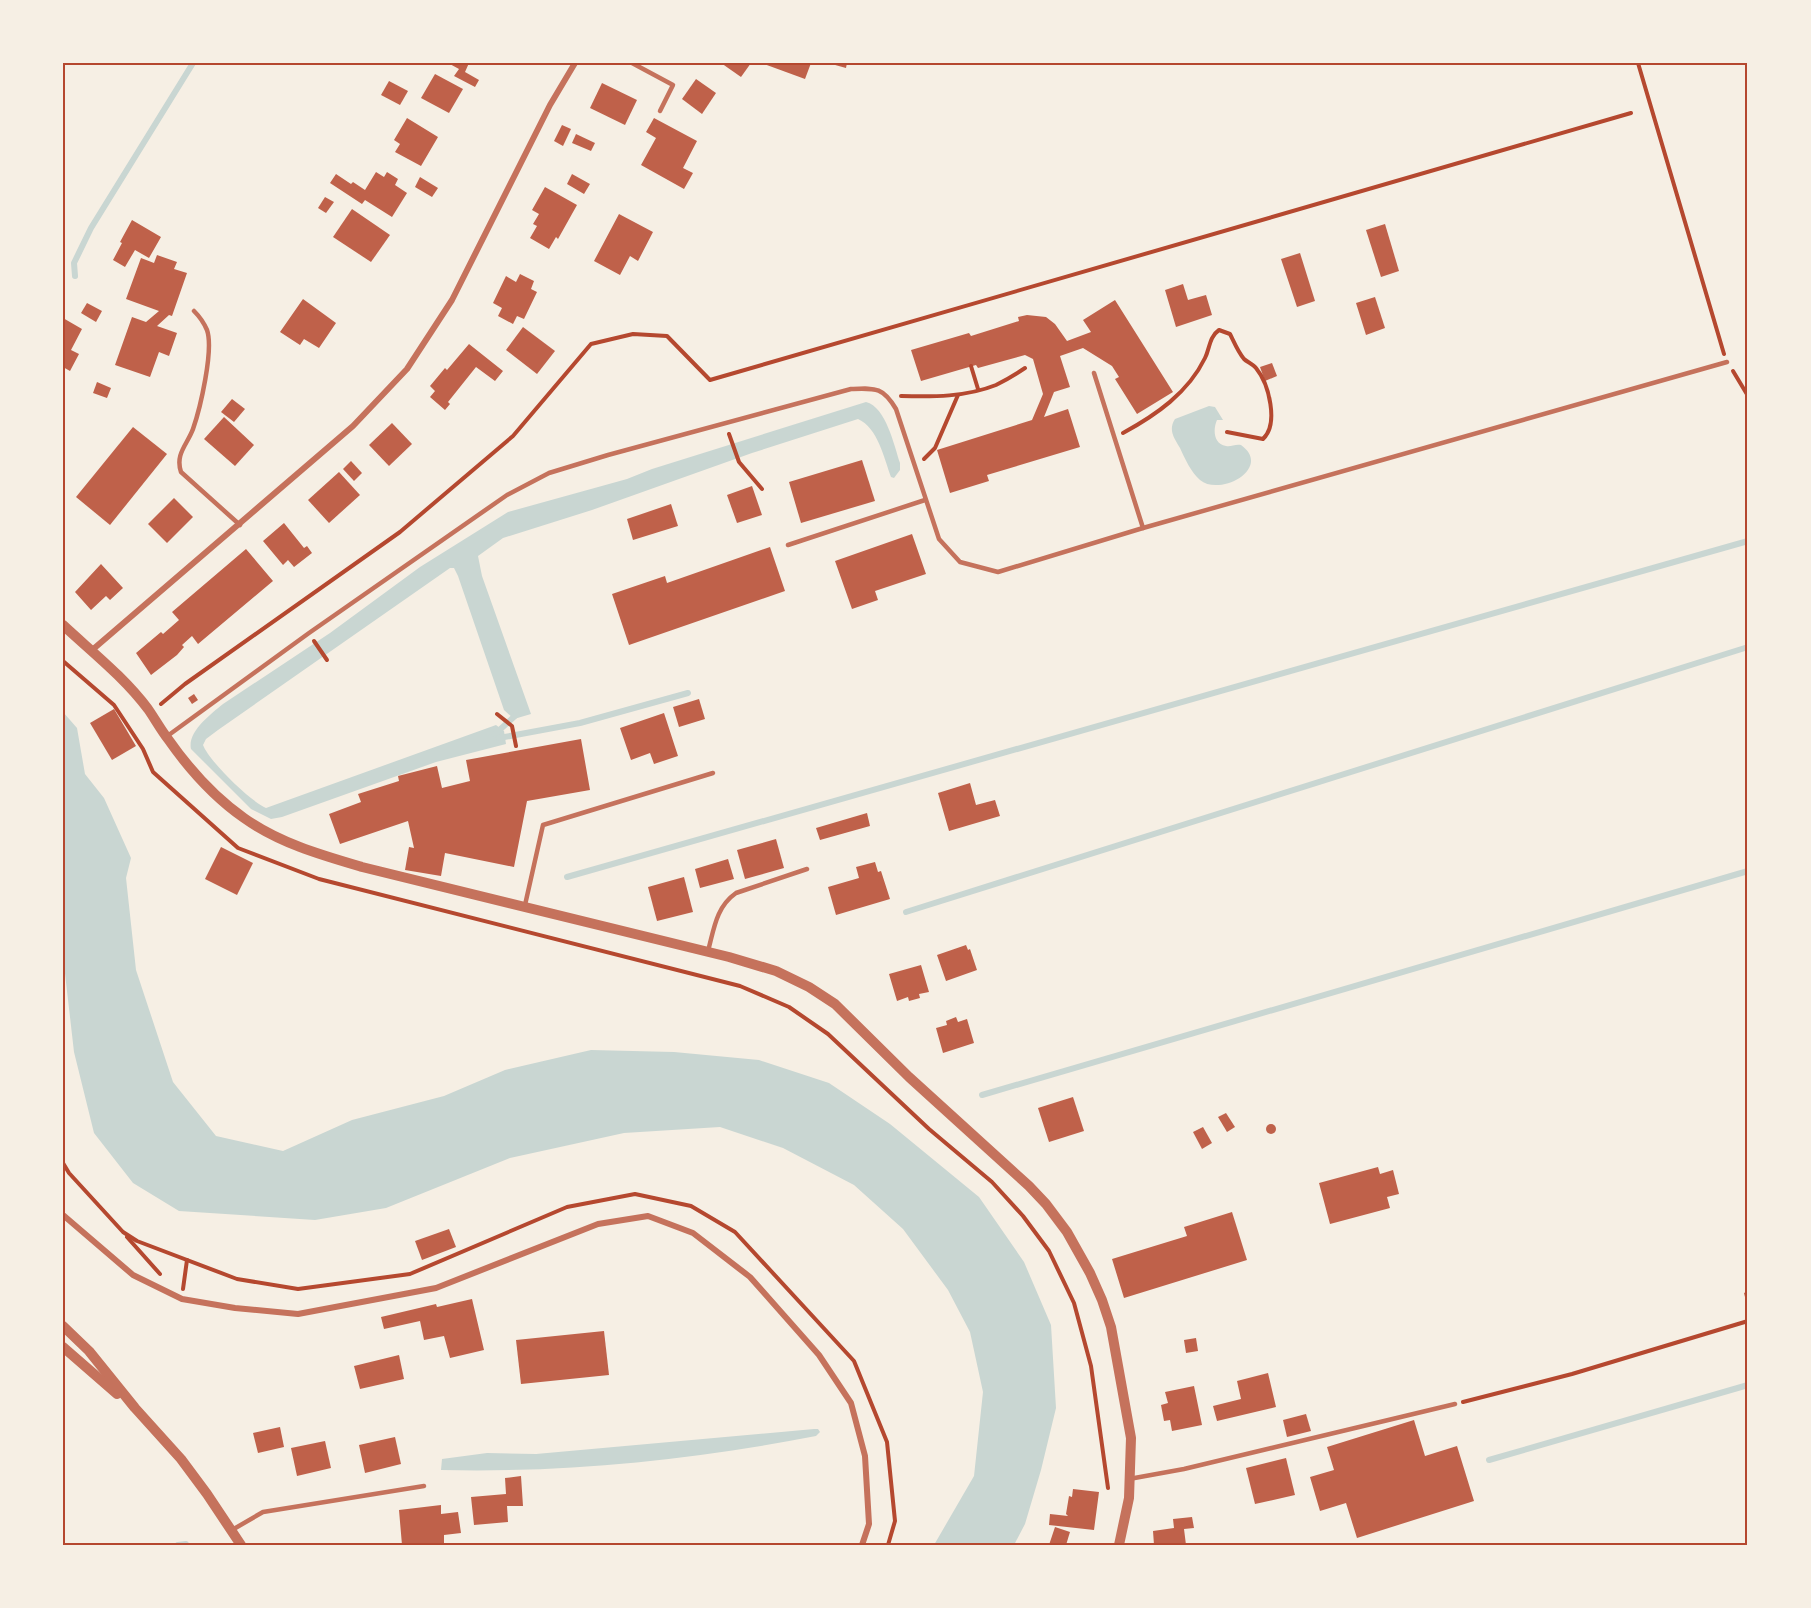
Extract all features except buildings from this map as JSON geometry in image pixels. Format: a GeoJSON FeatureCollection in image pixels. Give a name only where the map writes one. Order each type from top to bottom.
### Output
{"type":"FeatureCollection","features":[{"type":"Feature","properties":{"kind":"street"},"geometry":{"type":"LineString","coordinates":[[91,651],[353,426],[407,369],[452,300],[550,105],[575,63]]}},
{"type":"Feature","properties":{"kind":"street"},"geometry":{"type":"LineString","coordinates":[[63,625],[120,677],[150,713],[182,759],[223,802],[245,819],[278,839],[308,851],[362,867],[525,905],[708,951],[776,971],[809,987],[835,1004],[909,1077],[1046,1204],[1066,1232],[1090,1273],[1111,1327],[1131,1438],[1129,1498],[1119,1545]]}},
{"type":"Feature","properties":{"kind":"street"},"geometry":{"type":"LineString","coordinates":[[63,1215],[133,1275],[182,1299],[235,1308],[298,1314],[436,1288],[598,1224],[648,1216],[693,1233],[750,1277],[819,1355],[851,1402],[865,1467],[869,1524],[862,1545]]}},
{"type":"Feature","properties":{"kind":"street"},"geometry":{"type":"LineString","coordinates":[[63,1326],[89,1351],[135,1408],[181,1459],[241,1545]]}},
{"type":"Feature","properties":{"kind":"street"},"geometry":{"type":"LineString","coordinates":[[63,1347],[135,1408]]}},
{"type":"Feature","properties":{"kind":"lane"},"geometry":{"type":"LineString","coordinates":[[632,63],[673,85],[660,111]]}},
{"type":"Feature","properties":{"kind":"lane"},"geometry":{"type":"LineString","coordinates":[[194,311],[208,331],[209,348],[201,404],[191,433],[179,456],[178,464],[180,472],[240,525]]}},
{"type":"Feature","properties":{"kind":"lane"},"geometry":{"type":"LineString","coordinates":[[166,737],[309,633],[507,495],[549,473],[851,389],[873,388],[888,396],[896,409],[939,539],[960,562],[998,572],[1143,528],[1727,362]]}},
{"type":"Feature","properties":{"kind":"lane"},"geometry":{"type":"LineString","coordinates":[[1094,373],[1143,528]]}},
{"type":"Feature","properties":{"kind":"lane"},"geometry":{"type":"LineString","coordinates":[[788,545],[925,500]]}},
{"type":"Feature","properties":{"kind":"lane"},"geometry":{"type":"LineString","coordinates":[[525,905],[543,825],[713,773]]}},
{"type":"Feature","properties":{"kind":"lane"},"geometry":{"type":"LineString","coordinates":[[708,951],[722,905],[728,898],[735,893],[807,869]]}},
{"type":"Feature","properties":{"kind":"lane"},"geometry":{"type":"LineString","coordinates":[[1130,1479],[1228,1459],[1455,1404]]}},
{"type":"Feature","properties":{"kind":"lane"},"geometry":{"type":"LineString","coordinates":[[232,1530],[263,1512],[424,1486]]}},
{"type":"Feature","properties":{"kind":"path"},"geometry":{"type":"LineString","coordinates":[[1638,63],[1727,362],[1748,396]]}},
{"type":"Feature","properties":{"kind":"path"},"geometry":{"type":"LineString","coordinates":[[150,713],[185,684],[400,532],[513,436],[591,344],[633,334],[667,336],[710,380],[1631,113]]}},
{"type":"Feature","properties":{"kind":"path"},"geometry":{"type":"LineString","coordinates":[[1114,437],[1146,420],[1175,398],[1205,358],[1213,334],[1219,330],[1230,334],[1245,359],[1255,366],[1266,392],[1272,421],[1269,434],[1263,439],[1227,432]]}},
{"type":"Feature","properties":{"kind":"path"},"geometry":{"type":"LineString","coordinates":[[971,366],[978,389]]}},
{"type":"Feature","properties":{"kind":"path"},"geometry":{"type":"LineString","coordinates":[[888,396],[933,397],[959,394],[996,385],[1025,368]]}},
{"type":"Feature","properties":{"kind":"path"},"geometry":{"type":"LineString","coordinates":[[915,468],[935,448],[959,394]]}},
{"type":"Feature","properties":{"kind":"path"},"geometry":{"type":"LineString","coordinates":[[732,441],[739,462],[762,489]]}},
{"type":"Feature","properties":{"kind":"path"},"geometry":{"type":"LineString","coordinates":[[309,633],[327,660]]}},
{"type":"Feature","properties":{"kind":"path"},"geometry":{"type":"LineString","coordinates":[[63,661],[114,705],[143,749],[153,772],[238,848],[319,879],[740,986],[789,1007],[828,1034],[929,1129],[992,1182],[1023,1216],[1049,1251],[1074,1303],[1090,1366],[1108,1488]]}},
{"type":"Feature","properties":{"kind":"path"},"geometry":{"type":"LineString","coordinates":[[497,714],[512,726],[516,746]]}},
{"type":"Feature","properties":{"kind":"path"},"geometry":{"type":"LineString","coordinates":[[63,1163],[69,1173],[182,1299]]}},
{"type":"Feature","properties":{"kind":"path"},"geometry":{"type":"LineString","coordinates":[[123,1232],[137,1241],[237,1279],[298,1289],[410,1274],[567,1207],[635,1194],[691,1206],[735,1232],[854,1361],[887,1442],[895,1521],[888,1545]]}},
{"type":"Feature","properties":{"kind":"path"},"geometry":{"type":"LineString","coordinates":[[182,1299],[187,1260]]}},
{"type":"Feature","properties":{"kind":"path"},"geometry":{"type":"LineString","coordinates":[[1455,1404],[1572,1374],[1748,1321]]}},
{"type":"Feature","properties":{"kind":"shaded area"},"geometry":{"type":"Polygon","coordinates":[[[866,402],[879,411],[892,437],[900,463],[900,470],[894,478],[891,477],[883,453],[871,429],[858,419],[503,538],[478,556],[482,576],[531,714],[514,719],[504,710],[458,576],[454,568],[450,568],[218,730],[206,739],[203,745],[213,761],[231,780],[266,808],[496,725],[504,731],[506,744],[436,762],[271,819],[251,809],[191,749],[196,730],[223,704],[330,633],[420,567],[508,512],[627,479],[652,469],[866,402]]]}},
{"type":"Feature","properties":{"kind":"shaded area"},"geometry":{"type":"Polygon","coordinates":[[[1209,406],[1215,407],[1223,420],[1217,420],[1216,439],[1226,446],[1241,445],[1249,454],[1251,463],[1240,478],[1219,485],[1209,484],[1197,477],[1186,461],[1172,430],[1175,419],[1209,406]]]}},
{"type":"Feature","properties":{"kind":"shaded area"},"geometry":{"type":"Polygon","coordinates":[[[63,712],[77,728],[85,774],[104,798],[131,858],[126,878],[136,970],[173,1082],[216,1136],[283,1151],[352,1120],[444,1096],[505,1070],[591,1050],[674,1052],[759,1060],[829,1083],[890,1124],[979,1197],[1024,1262],[1051,1325],[1056,1408],[1025,1524],[1014,1545],[934,1545],[974,1476],[983,1392],[970,1332],[948,1290],[903,1229],[854,1185],[783,1148],[720,1127],[624,1133],[510,1158],[386,1208],[315,1220],[179,1211],[133,1183],[94,1133],[74,1052],[63,956],[63,712]]]}},
{"type":"Feature","properties":{"kind":"shaded area"},"geometry":{"type":"Polygon","coordinates":[[[818,1429],[820,1432],[816,1436],[677,1458],[583,1467],[441,1470],[442,1459],[487,1453],[536,1454],[818,1429]]]}},
{"type":"Feature","properties":{"kind":"waterway"},"geometry":{"type":"LineString","coordinates":[[75,276],[74,263],[91,228],[193,63]]}},
{"type":"Feature","properties":{"kind":"waterway"},"geometry":{"type":"LineString","coordinates":[[567,877],[1748,541]]}},
{"type":"Feature","properties":{"kind":"waterway"},"geometry":{"type":"LineString","coordinates":[[906,912],[1748,647]]}},
{"type":"Feature","properties":{"kind":"waterway"},"geometry":{"type":"LineString","coordinates":[[499,738],[580,723],[688,693]]}},
{"type":"Feature","properties":{"kind":"waterway"},"geometry":{"type":"LineString","coordinates":[[495,734],[516,715]]}},
{"type":"Feature","properties":{"kind":"waterway"},"geometry":{"type":"LineString","coordinates":[[982,1095],[1748,871]]}},
{"type":"Feature","properties":{"kind":"waterway"},"geometry":{"type":"LineString","coordinates":[[1489,1460],[1748,1385]]}},
{"type":"Feature","properties":{"kind":"waterway"},"geometry":{"type":"LineString","coordinates":[[178,1545],[186,1544]]}}]}
